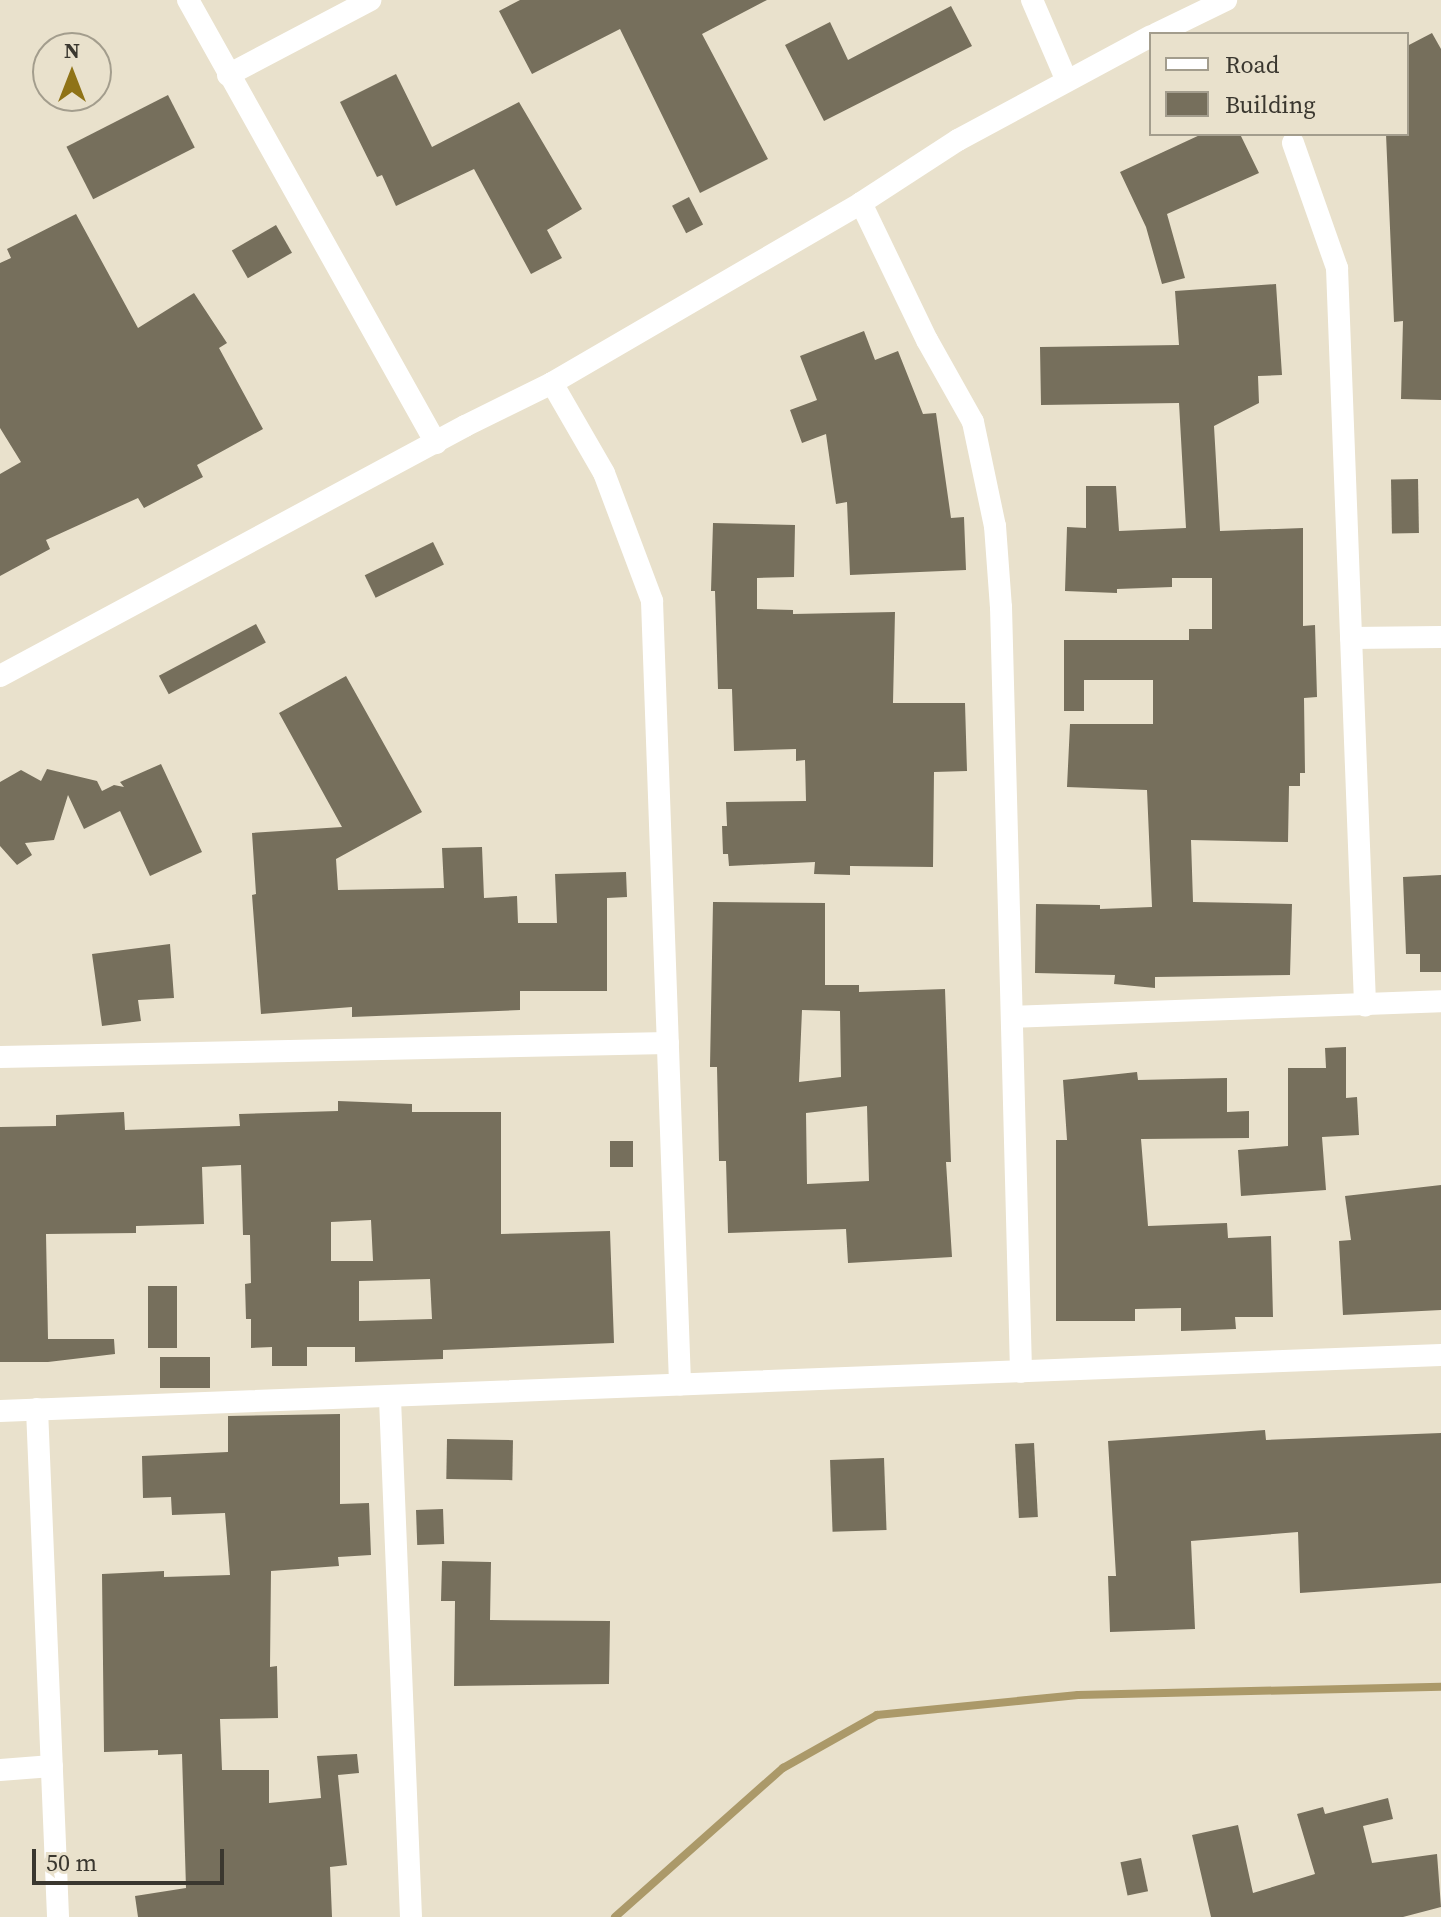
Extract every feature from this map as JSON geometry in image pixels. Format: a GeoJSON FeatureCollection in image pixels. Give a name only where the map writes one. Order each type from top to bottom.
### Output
{"type":"FeatureCollection","features":[{"type":"Feature","properties":{"kind":"street"},"geometry":{"type":"LineString","coordinates":[[188,0],[436,443]]}},
{"type":"Feature","properties":{"kind":"street"},"geometry":{"type":"LineString","coordinates":[[228,75],[370,0]]}},
{"type":"Feature","properties":{"kind":"street"},"geometry":{"type":"LineString","coordinates":[[1032,0],[1066,79]]}},
{"type":"Feature","properties":{"kind":"street"},"geometry":{"type":"LineString","coordinates":[[1159,32],[1226,0]]}},
{"type":"Feature","properties":{"kind":"street"},"geometry":{"type":"LineString","coordinates":[[0,676],[552,383],[861,203],[934,154],[1066,79],[1149,37]]}},
{"type":"Feature","properties":{"kind":"street"},"geometry":{"type":"LineString","coordinates":[[1293,143],[1337,268],[1365,1005]]}},
{"type":"Feature","properties":{"kind":"street"},"geometry":{"type":"LineString","coordinates":[[861,203],[927,340],[973,422],[995,526],[1021,1372]]}},
{"type":"Feature","properties":{"kind":"street"},"geometry":{"type":"LineString","coordinates":[[552,383],[604,473],[652,601],[680,1385]]}},
{"type":"Feature","properties":{"kind":"street"},"geometry":{"type":"LineString","coordinates":[[1351,638],[1441,637]]}},
{"type":"Feature","properties":{"kind":"street"},"geometry":{"type":"LineString","coordinates":[[1012,1017],[1441,1001]]}},
{"type":"Feature","properties":{"kind":"street"},"geometry":{"type":"LineString","coordinates":[[0,1057],[668,1043]]}},
{"type":"Feature","properties":{"kind":"street"},"geometry":{"type":"LineString","coordinates":[[0,1411],[390,1399],[1441,1355]]}},
{"type":"Feature","properties":{"kind":"street"},"geometry":{"type":"LineString","coordinates":[[390,1399],[411,1917]]}},
{"type":"Feature","properties":{"kind":"street"},"geometry":{"type":"LineString","coordinates":[[37,1409],[58,1917]]}},
{"type":"Feature","properties":{"kind":"street"},"geometry":{"type":"LineString","coordinates":[[0,1770],[52,1766]]}},
{"type":"Feature","properties":{"kind":"building"},"geometry":{"type":"Polygon","coordinates":[[[520,0],[767,0],[702,34],[768,159],[700,193],[620,29],[532,74],[499,11],[520,0]]]}},
{"type":"Feature","properties":{"kind":"building"},"geometry":{"type":"Polygon","coordinates":[[[951,6],[972,46],[824,121],[785,45],[830,22],[848,60],[951,6]]]}},
{"type":"Feature","properties":{"kind":"building"},"geometry":{"type":"Polygon","coordinates":[[[1432,33],[1441,49],[1441,400],[1401,399],[1403,321],[1394,322],[1386,136],[1409,136],[1409,45],[1432,33]]]}},
{"type":"Feature","properties":{"kind":"building"},"geometry":{"type":"Polygon","coordinates":[[[396,74],[432,147],[519,102],[582,209],[547,230],[562,258],[531,274],[474,169],[396,206],[382,175],[377,177],[340,102],[396,74]]]}},
{"type":"Feature","properties":{"kind":"building"},"geometry":{"type":"Polygon","coordinates":[[[168,95],[195,148],[93,199],[66,147],[168,95]]]}},
{"type":"Feature","properties":{"kind":"building"},"geometry":{"type":"Polygon","coordinates":[[[1198,136],[1241,136],[1259,173],[1167,214],[1185,278],[1162,284],[1146,227],[1120,172],[1198,136]]]}},
{"type":"Feature","properties":{"kind":"building"},"geometry":{"type":"Polygon","coordinates":[[[689,197],[703,225],[686,233],[672,206],[689,197]]]}},
{"type":"Feature","properties":{"kind":"building"},"geometry":{"type":"Polygon","coordinates":[[[76,214],[138,328],[194,293],[227,343],[219,348],[263,429],[197,465],[203,477],[144,508],[138,498],[46,540],[50,549],[0,576],[0,474],[21,462],[0,428],[0,263],[11,258],[7,249],[76,214]]]}},
{"type":"Feature","properties":{"kind":"building"},"geometry":{"type":"Polygon","coordinates":[[[276,225],[292,253],[248,278],[232,250],[276,225]]]}},
{"type":"Feature","properties":{"kind":"building"},"geometry":{"type":"Polygon","coordinates":[[[1276,284],[1282,375],[1258,376],[1259,403],[1214,426],[1220,531],[1303,528],[1303,626],[1315,625],[1317,697],[1304,698],[1305,773],[1300,773],[1300,786],[1289,786],[1288,842],[1191,840],[1193,902],[1292,904],[1290,975],[1155,977],[1155,988],[1114,984],[1115,975],[1035,973],[1036,904],[1100,905],[1100,909],[1152,907],[1147,790],[1067,787],[1070,724],[1153,724],[1153,680],[1084,680],[1084,711],[1064,711],[1064,640],[1189,640],[1189,629],[1212,629],[1212,578],[1172,578],[1172,587],[1117,589],[1117,593],[1065,591],[1067,527],[1086,528],[1086,486],[1116,486],[1119,531],[1186,528],[1179,403],[1041,405],[1040,347],[1179,345],[1175,291],[1276,284]]]}},
{"type":"Feature","properties":{"kind":"building"},"geometry":{"type":"Polygon","coordinates":[[[864,331],[875,360],[898,351],[923,414],[936,413],[951,518],[964,517],[966,570],[850,575],[847,502],[836,504],[826,434],[802,443],[790,410],[817,400],[800,356],[864,331]]]}},
{"type":"Feature","properties":{"kind":"building"},"geometry":{"type":"Polygon","coordinates":[[[1391,479],[1418,479],[1419,533],[1392,533],[1391,479]]]}},
{"type":"Feature","properties":{"kind":"building"},"geometry":{"type":"Polygon","coordinates":[[[713,523],[795,525],[794,577],[757,578],[757,609],[793,610],[793,614],[895,612],[893,703],[965,703],[967,771],[934,772],[933,867],[850,866],[850,875],[814,874],[815,862],[729,866],[728,854],[723,854],[722,826],[727,826],[726,802],[806,801],[805,760],[796,761],[796,749],[734,751],[732,689],[718,689],[715,591],[711,591],[713,523]]]}},
{"type":"Feature","properties":{"kind":"building"},"geometry":{"type":"Polygon","coordinates":[[[433,542],[444,564],[376,598],[365,575],[433,542]]]}},
{"type":"Feature","properties":{"kind":"building"},"geometry":{"type":"Polygon","coordinates":[[[256,624],[266,643],[169,694],[159,676],[256,624]]]}},
{"type":"Feature","properties":{"kind":"building"},"geometry":{"type":"Polygon","coordinates":[[[346,676],[422,812],[336,859],[338,890],[444,888],[442,848],[482,847],[484,898],[517,896],[518,923],[557,923],[555,874],[626,872],[627,897],[607,898],[607,991],[520,991],[520,1010],[352,1017],[352,1007],[261,1014],[252,895],[256,894],[252,833],[342,827],[279,713],[346,676]]]}},
{"type":"Feature","properties":{"kind":"building"},"geometry":{"type":"Polygon","coordinates":[[[161,764],[202,852],[150,876],[120,811],[84,829],[68,795],[54,840],[25,843],[32,855],[17,865],[0,846],[0,782],[21,770],[41,781],[47,769],[97,781],[102,791],[114,785],[124,787],[120,782],[161,764]]]}},
{"type":"Feature","properties":{"kind":"building"},"geometry":{"type":"Polygon","coordinates":[[[1441,875],[1441,972],[1420,972],[1420,954],[1406,954],[1403,877],[1441,875]]]}},
{"type":"Feature","properties":{"kind":"building"},"geometry":{"type":"Polygon","coordinates":[[[713,902],[825,903],[825,985],[859,985],[859,992],[945,989],[951,1162],[946,1162],[952,1257],[848,1263],[846,1229],[728,1233],[726,1161],[719,1161],[717,1067],[710,1067],[713,902]],[[802,1010],[799,1082],[841,1077],[840,1011],[802,1010]],[[867,1106],[806,1113],[807,1184],[869,1181],[867,1106]]]}},
{"type":"Feature","properties":{"kind":"building"},"geometry":{"type":"Polygon","coordinates":[[[170,944],[174,998],[138,1000],[141,1021],[102,1026],[92,954],[170,944]]]}},
{"type":"Feature","properties":{"kind":"building"},"geometry":{"type":"Polygon","coordinates":[[[1346,1047],[1346,1098],[1357,1097],[1359,1135],[1322,1137],[1326,1190],[1241,1196],[1238,1150],[1288,1146],[1288,1068],[1326,1068],[1325,1048],[1346,1047]]]}},
{"type":"Feature","properties":{"kind":"building"},"geometry":{"type":"Polygon","coordinates":[[[1137,1072],[1138,1080],[1227,1078],[1227,1112],[1249,1111],[1249,1138],[1141,1139],[1148,1226],[1227,1223],[1228,1238],[1271,1236],[1273,1317],[1235,1317],[1236,1329],[1181,1331],[1181,1308],[1135,1309],[1135,1321],[1056,1321],[1056,1140],[1067,1140],[1063,1080],[1137,1072]]]}},
{"type":"Feature","properties":{"kind":"building"},"geometry":{"type":"Polygon","coordinates":[[[338,1101],[412,1104],[412,1112],[501,1112],[501,1234],[610,1231],[614,1343],[443,1350],[443,1359],[355,1362],[355,1347],[307,1347],[307,1366],[272,1366],[272,1347],[251,1348],[251,1319],[246,1319],[245,1284],[251,1283],[250,1235],[243,1235],[241,1165],[202,1167],[204,1224],[136,1226],[136,1233],[46,1234],[48,1339],[114,1339],[115,1354],[48,1362],[0,1362],[0,1127],[56,1126],[56,1115],[124,1112],[125,1130],[240,1126],[239,1114],[338,1111],[338,1101]],[[371,1220],[331,1222],[331,1261],[373,1261],[371,1220]],[[430,1279],[359,1281],[359,1321],[432,1319],[430,1279]]]}},
{"type":"Feature","properties":{"kind":"building"},"geometry":{"type":"Polygon","coordinates":[[[610,1141],[633,1141],[633,1167],[610,1167],[610,1141]]]}},
{"type":"Feature","properties":{"kind":"building"},"geometry":{"type":"Polygon","coordinates":[[[1441,1185],[1441,1310],[1343,1315],[1339,1241],[1351,1240],[1345,1196],[1441,1185]]]}},
{"type":"Feature","properties":{"kind":"building"},"geometry":{"type":"Polygon","coordinates":[[[148,1286],[177,1286],[177,1348],[148,1348],[148,1286]]]}},
{"type":"Feature","properties":{"kind":"building"},"geometry":{"type":"Polygon","coordinates":[[[160,1357],[210,1357],[210,1388],[160,1388],[160,1357]]]}},
{"type":"Feature","properties":{"kind":"building"},"geometry":{"type":"Polygon","coordinates":[[[340,1414],[340,1504],[369,1503],[371,1555],[338,1557],[339,1566],[271,1571],[270,1667],[277,1666],[278,1718],[220,1719],[222,1770],[269,1770],[269,1803],[321,1798],[317,1756],[357,1754],[359,1773],[338,1775],[347,1865],[330,1867],[332,1917],[138,1917],[135,1896],[186,1888],[182,1754],[158,1755],[158,1750],[104,1752],[102,1574],[164,1571],[164,1577],[230,1575],[225,1513],[172,1515],[171,1497],[143,1498],[142,1456],[228,1452],[228,1416],[340,1414]]]}},
{"type":"Feature","properties":{"kind":"building"},"geometry":{"type":"Polygon","coordinates":[[[1265,1430],[1266,1440],[1441,1433],[1441,1583],[1300,1593],[1298,1532],[1191,1541],[1195,1629],[1110,1632],[1108,1576],[1116,1576],[1108,1441],[1265,1430]]]}},
{"type":"Feature","properties":{"kind":"building"},"geometry":{"type":"Polygon","coordinates":[[[447,1439],[513,1440],[512,1480],[446,1479],[447,1439]]]}},
{"type":"Feature","properties":{"kind":"building"},"geometry":{"type":"Polygon","coordinates":[[[1034,1443],[1038,1517],[1019,1518],[1015,1444],[1034,1443]]]}},
{"type":"Feature","properties":{"kind":"building"},"geometry":{"type":"Polygon","coordinates":[[[884,1458],[887,1530],[833,1532],[830,1460],[884,1458]]]}},
{"type":"Feature","properties":{"kind":"building"},"geometry":{"type":"Polygon","coordinates":[[[443,1509],[444,1544],[417,1545],[416,1510],[443,1509]]]}},
{"type":"Feature","properties":{"kind":"building"},"geometry":{"type":"Polygon","coordinates":[[[442,1561],[491,1562],[490,1620],[610,1621],[609,1684],[454,1686],[455,1601],[441,1601],[442,1561]]]}},
{"type":"Feature","properties":{"kind":"building"},"geometry":{"type":"Polygon","coordinates":[[[1388,1798],[1393,1819],[1363,1826],[1372,1863],[1437,1854],[1441,1907],[1403,1917],[1211,1917],[1192,1835],[1238,1825],[1253,1893],[1315,1874],[1297,1814],[1323,1807],[1325,1814],[1388,1798]]]}},
{"type":"Feature","properties":{"kind":"building"},"geometry":{"type":"Polygon","coordinates":[[[1141,1858],[1148,1891],[1128,1896],[1120,1862],[1141,1858]]]}},
{"type":"Feature","properties":{"kind":"waterway"},"geometry":{"type":"LineString","coordinates":[[615,1917],[783,1768],[877,1715],[1078,1695],[1441,1687]]}}]}
